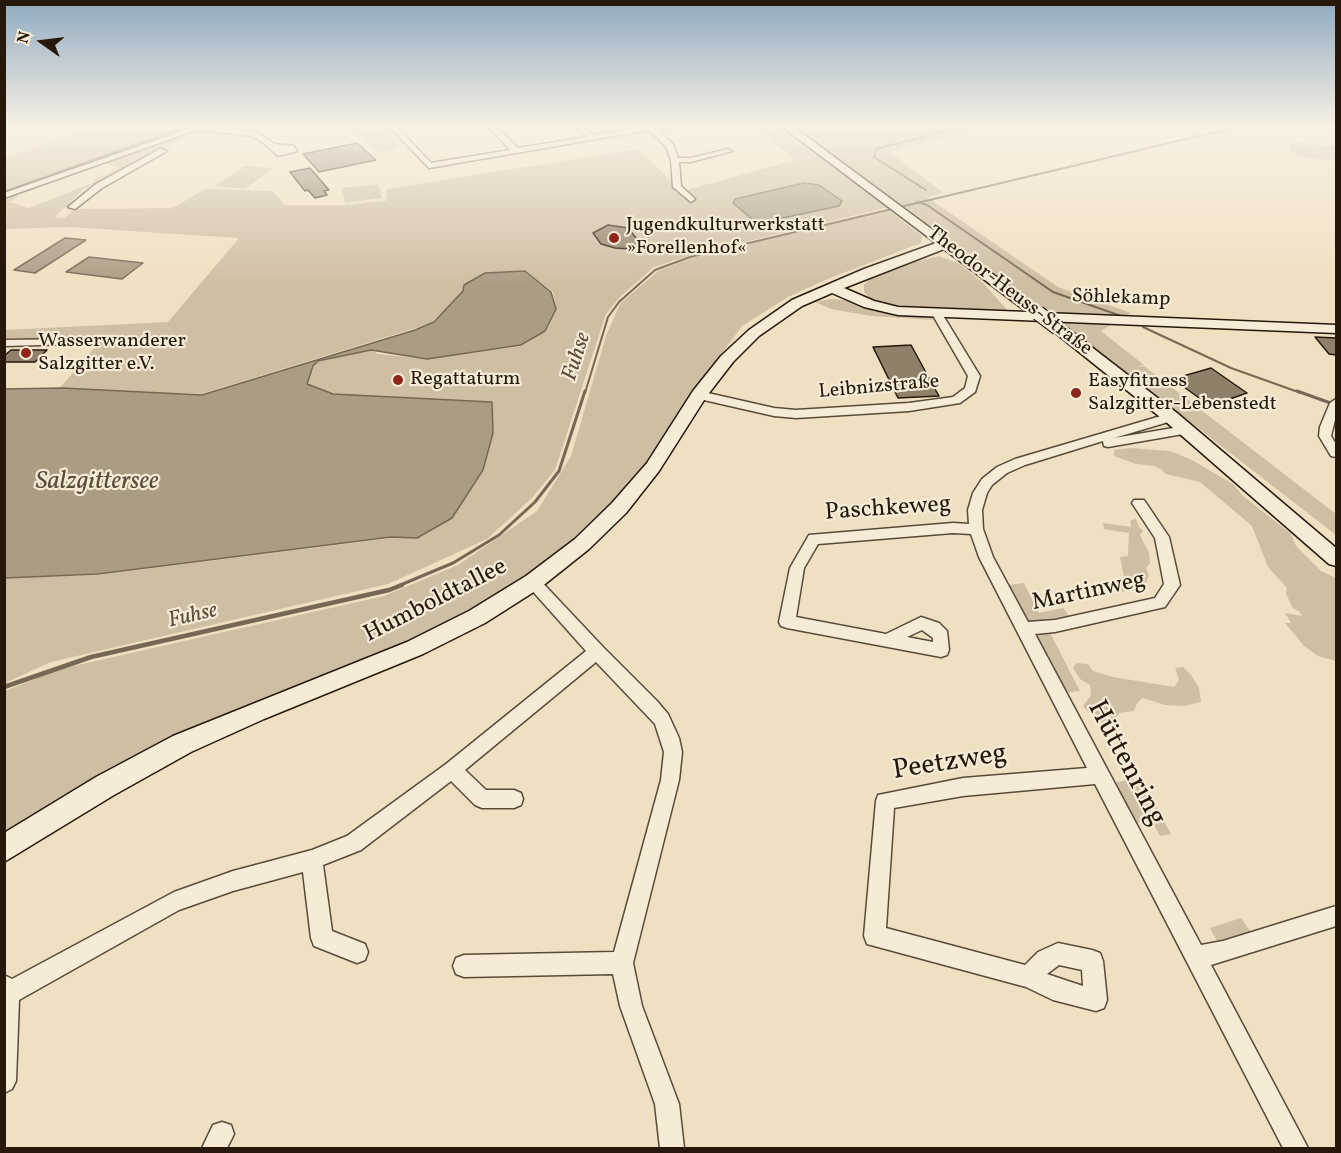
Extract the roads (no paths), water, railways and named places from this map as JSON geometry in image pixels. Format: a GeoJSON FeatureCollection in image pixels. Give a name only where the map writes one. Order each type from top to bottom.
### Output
{"type":"FeatureCollection","features":[{"type":"Feature","properties":{"kind":"street"},"geometry":{"type":"LineString","coordinates":[[4,196],[50,179]]}},
{"type":"Feature","properties":{"kind":"street"},"geometry":{"type":"LineString","coordinates":[[72,207],[112,179]]}},
{"type":"Feature","properties":{"kind":"street"},"geometry":{"type":"LineString","coordinates":[[676,179],[677,188],[691,199]]}},
{"type":"Feature","properties":{"kind":"street","name":"Theodor-Heuss-Straße"},"geometry":{"type":"LineString","coordinates":[[859,179],[1058,328],[1171,417],[1336,559]]}},
{"type":"Feature","properties":{"kind":"street","name":"Humboldtallee"},"geometry":{"type":"LineString","coordinates":[[4,849],[105,786],[182,744],[415,648],[477,617],[533,582],[582,544],[620,508],[653,467],[699,395],[727,359],[754,333],[782,312],[837,285],[911,257],[950,247]]}},
{"type":"Feature","properties":{"kind":"street"},"geometry":{"type":"LineString","coordinates":[[811,297],[861,299],[860,287],[869,272]]}},
{"type":"Feature","properties":{"kind":"street","name":"Söhlekamp"},"geometry":{"type":"LineString","coordinates":[[837,285],[861,299],[898,310],[1336,329]]}},
{"type":"Feature","properties":{"kind":"street","name":"Leibnizstraße"},"geometry":{"type":"LineString","coordinates":[[699,395],[774,412],[796,414],[909,407],[956,400],[971,390],[974,376],[936,312]]}},
{"type":"Feature","properties":{"kind":"street"},"geometry":{"type":"LineString","coordinates":[[4,343],[75,342]]}},
{"type":"Feature","properties":{"kind":"street"},"geometry":{"type":"LineString","coordinates":[[1336,403],[1329,418],[1325,436],[1336,453]]}},
{"type":"Feature","properties":{"kind":"street","name":"Hüttenring"},"geometry":{"type":"LineString","coordinates":[[1171,417],[1020,462],[1002,470],[987,482],[980,493],[975,510],[976,529],[984,552],[1296,1149]]}},
{"type":"Feature","properties":{"kind":"street","name":"Hüttenring"},"geometry":{"type":"LineString","coordinates":[[1072,448],[1185,430]]}},
{"type":"Feature","properties":{"kind":"street","name":"Martinweg"},"geometry":{"type":"LineString","coordinates":[[1024,629],[1065,624],[1160,603],[1172,585],[1162,537],[1139,503]]}},
{"type":"Feature","properties":{"kind":"street","name":"Paschkeweg"},"geometry":{"type":"LineString","coordinates":[[888,640],[787,622],[797,568],[814,539],[953,528],[976,529]]}},
{"type":"Feature","properties":{"kind":"street"},"geometry":{"type":"LineString","coordinates":[[533,582],[662,719],[670,738],[673,752],[670,780],[622,963],[631,1006],[667,1104],[672,1149]]}},
{"type":"Feature","properties":{"kind":"street"},"geometry":{"type":"LineString","coordinates":[[4,1081],[6,990],[174,902],[233,881],[312,860],[354,843],[452,770],[597,652]]}},
{"type":"Feature","properties":{"kind":"street"},"geometry":{"type":"LineString","coordinates":[[452,770],[482,800],[514,799]]}},
{"type":"Feature","properties":{"kind":"street","name":"Peetzweg"},"geometry":{"type":"LineString","coordinates":[[1029,977],[875,936],[885,801],[963,787],[1101,774]]}},
{"type":"Feature","properties":{"kind":"street"},"geometry":{"type":"LineString","coordinates":[[312,860],[322,938],[357,952]]}},
{"type":"Feature","properties":{"kind":"street"},"geometry":{"type":"LineString","coordinates":[[1196,956],[1224,952],[1336,916]]}},
{"type":"Feature","properties":{"kind":"street"},"geometry":{"type":"LineString","coordinates":[[464,966],[622,963]]}},
{"type":"Feature","properties":{"kind":"water"},"geometry":{"type":"Polygon","coordinates":[[[804,183],[819,185],[842,201],[839,206],[769,221],[752,219],[733,203],[735,199],[804,183]]]}},
{"type":"Feature","properties":{"kind":"water"},"geometry":{"type":"Polygon","coordinates":[[[65,238],[86,240],[35,273],[14,270],[65,238]]]}},
{"type":"Feature","properties":{"kind":"water"},"geometry":{"type":"Polygon","coordinates":[[[89,257],[143,263],[122,279],[66,272],[89,257]]]}},
{"type":"Feature","properties":{"kind":"water","name":"Salzgittersee"},"geometry":{"type":"Polygon","coordinates":[[[525,271],[551,292],[556,309],[545,331],[521,345],[427,359],[371,350],[318,361],[313,366],[307,384],[333,394],[492,402],[493,433],[483,470],[452,518],[417,538],[391,537],[98,574],[5,578],[5,389],[62,388],[202,395],[415,330],[434,322],[463,291],[464,285],[485,273],[525,271]]]}},
{"type":"Feature","properties":{"kind":"waterway"},"geometry":{"type":"LineString","coordinates":[[4,192],[41,179]]}},
{"type":"Feature","properties":{"kind":"waterway"},"geometry":{"type":"LineString","coordinates":[[908,179],[926,190]]}},
{"type":"Feature","properties":{"kind":"waterway","name":"Fuhse"},"geometry":{"type":"LineString","coordinates":[[919,203],[1019,179]]}},
{"type":"Feature","properties":{"kind":"waterway","name":"Fuhse"},"geometry":{"type":"LineString","coordinates":[[585,393],[608,317],[619,302],[655,270],[690,257],[919,203]]}},
{"type":"Feature","properties":{"kind":"waterway"},"geometry":{"type":"LineString","coordinates":[[919,203],[927,205],[1053,292],[1121,316]]}},
{"type":"Feature","properties":{"kind":"waterway"},"geometry":{"type":"LineString","coordinates":[[1143,327],[1231,368],[1301,393]]}},
{"type":"Feature","properties":{"kind":"waterway","name":"Fuhse"},"geometry":{"type":"LineString","coordinates":[[398,586],[453,563],[499,535],[535,502],[559,471],[585,391]]}},
{"type":"Feature","properties":{"kind":"waterway"},"geometry":{"type":"LineString","coordinates":[[1297,391],[1336,405]]}},
{"type":"Feature","properties":{"kind":"waterway","name":"Fuhse"},"geometry":{"type":"LineString","coordinates":[[4,687],[91,657],[389,590],[402,585]]}},
{"type":"Feature","properties":{"kind":"place","name":"Jugendkulturwerkstatt »Forellenhof«"},"geometry":{"type":"Point","coordinates":[614,238]}},
{"type":"Feature","properties":{"kind":"place","name":"Wasserwanderer Salzgitter e.V."},"geometry":{"type":"Point","coordinates":[26,353]}},
{"type":"Feature","properties":{"kind":"place","name":"Regattaturm"},"geometry":{"type":"Point","coordinates":[398,380]}},
{"type":"Feature","properties":{"kind":"place","name":"Easyfitness Salzgitter-Lebenstedt"},"geometry":{"type":"Point","coordinates":[1076,393]}}]}
